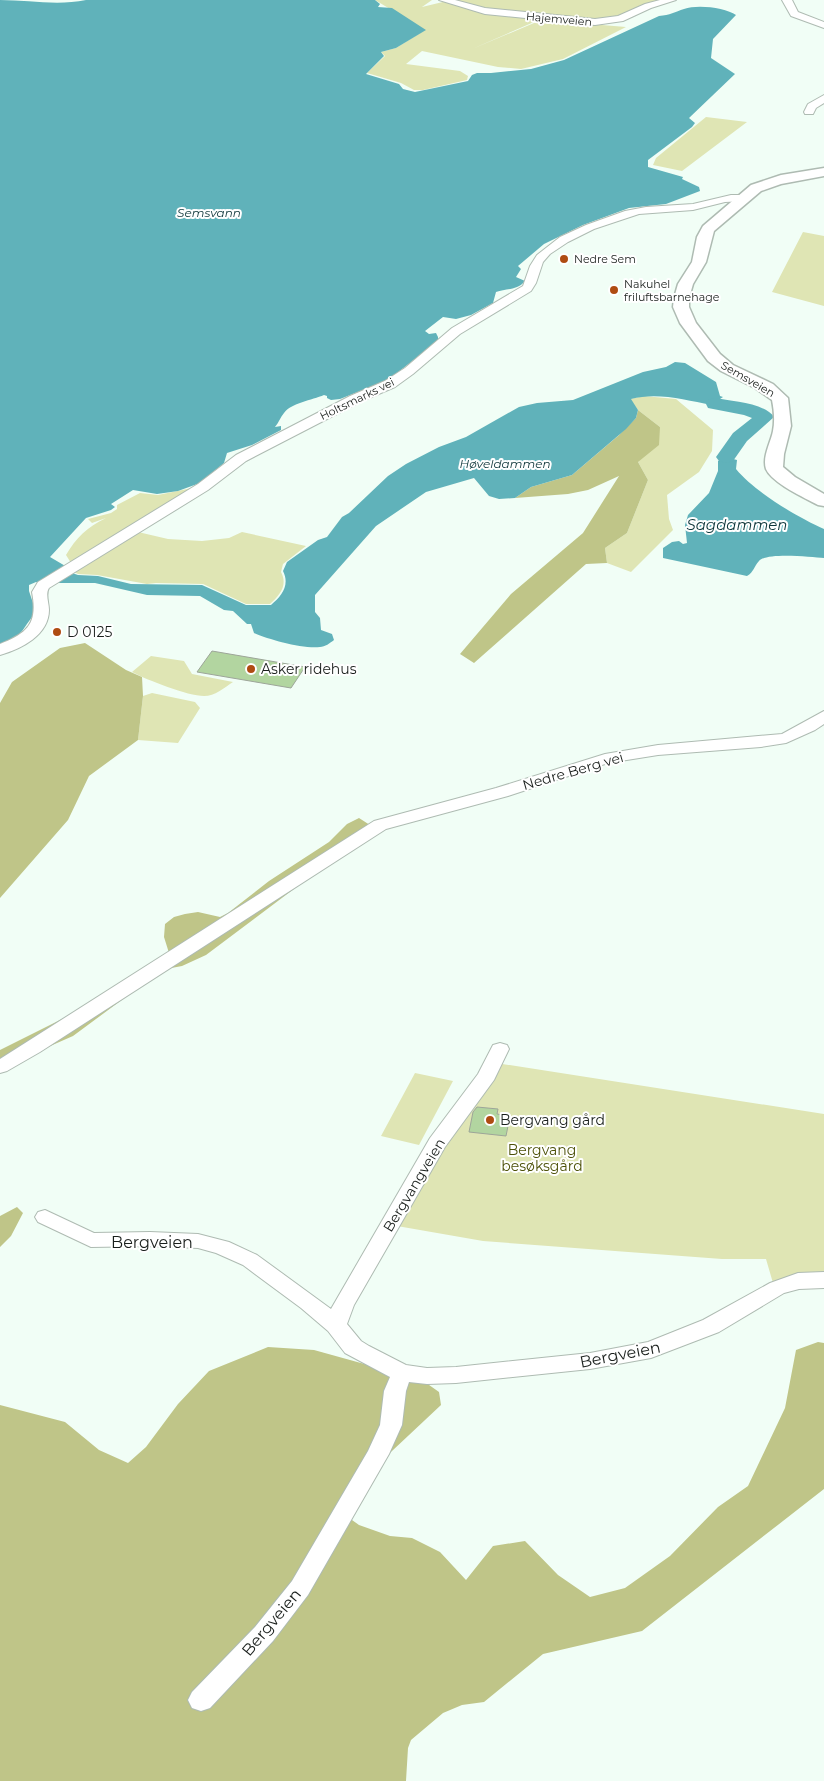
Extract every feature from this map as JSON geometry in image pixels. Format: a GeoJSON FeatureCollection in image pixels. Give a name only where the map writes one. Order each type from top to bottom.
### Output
{"type":"FeatureCollection","features":[{"type":"Feature","properties":{"kind":"main road","name":"Semsveien"},"geometry":{"type":"LineString","coordinates":[[824,172],[770,182],[756,188],[708,229],[704,237],[703,252],[698,266],[684,288],[681,307],[689,324],[717,361],[727,368],[764,385],[780,398],[782,430],[775,453],[775,469],[789,481],[824,501]]}},
{"type":"Feature","properties":{"kind":"street","name":"Hajemveien"},"geometry":{"type":"LineString","coordinates":[[444,0],[492,12],[595,22],[620,19],[648,6],[671,0]]}},
{"type":"Feature","properties":{"kind":"street"},"geometry":{"type":"LineString","coordinates":[[787,0],[794,14],[824,25]]}},
{"type":"Feature","properties":{"kind":"street"},"geometry":{"type":"LineString","coordinates":[[809,112],[812,106],[824,98]]}},
{"type":"Feature","properties":{"kind":"street","name":"Holtsmarks vei"},"geometry":{"type":"LineString","coordinates":[[0,650],[37,629],[43,612],[39,592],[43,585],[203,488],[249,453],[355,399],[390,384],[409,371],[456,331],[527,288],[538,275],[538,260],[551,247],[630,212],[694,207],[730,196],[745,198]]}},
{"type":"Feature","properties":{"kind":"street","name":"Nedre Berg vei"},"geometry":{"type":"LineString","coordinates":[[0,1067],[33,1048],[380,825],[502,792],[605,759],[658,750],[761,742],[786,738],[809,727],[824,716]]}},
{"type":"Feature","properties":{"kind":"street","name":"Bergvangveien"},"geometry":{"type":"LineString","coordinates":[[336,1325],[343,1305],[437,1143],[487,1076],[500,1049]]}},
{"type":"Feature","properties":{"kind":"street","name":"Bergveien"},"geometry":{"type":"LineString","coordinates":[[44,1217],[91,1240],[150,1238],[198,1241],[222,1247],[250,1260],[309,1302],[336,1325],[352,1347],[402,1374],[456,1375],[590,1361],[651,1350],[711,1326],[777,1288],[798,1281],[824,1280]]}},
{"type":"Feature","properties":{"kind":"street","name":"Bergveien"},"geometry":{"type":"LineString","coordinates":[[201,1700],[264,1634],[300,1588],[378,1454],[391,1424],[395,1391],[402,1374]]}},
{"type":"Feature","properties":{"kind":"green space"},"geometry":{"type":"Polygon","coordinates":[[[375,0],[432,0],[422,7],[451,0],[663,0],[608,20],[540,17],[534,22],[472,49],[534,23],[542,22],[542,20],[626,27],[563,59],[521,69],[498,67],[422,51],[406,64],[460,71],[468,76],[467,80],[423,90],[414,90],[401,83],[367,73],[385,56],[381,52],[396,48],[425,30],[375,0]]]}},
{"type":"Feature","properties":{"kind":"green space"},"geometry":{"type":"Polygon","coordinates":[[[706,117],[747,122],[682,171],[653,165],[656,158],[706,117]]]}},
{"type":"Feature","properties":{"kind":"green space"},"geometry":{"type":"Polygon","coordinates":[[[803,232],[824,236],[824,306],[772,292],[803,232]]]}},
{"type":"Feature","properties":{"kind":"green space"},"geometry":{"type":"Polygon","coordinates":[[[644,396],[676,399],[713,430],[712,451],[699,472],[667,495],[669,519],[673,530],[631,572],[607,563],[605,548],[627,533],[648,480],[638,462],[660,427],[638,410],[630,399],[644,396]]]}},
{"type":"Feature","properties":{"kind":"green space"},"geometry":{"type":"Polygon","coordinates":[[[638,410],[660,427],[659,445],[638,462],[648,480],[627,533],[605,548],[607,563],[586,564],[474,663],[460,654],[511,594],[583,533],[619,476],[588,490],[568,494],[515,498],[531,487],[572,475],[618,436],[636,418],[638,410]]]}},
{"type":"Feature","properties":{"kind":"green space"},"geometry":{"type":"Polygon","coordinates":[[[192,488],[190,492],[71,563],[66,555],[83,534],[93,525],[106,518],[92,523],[88,519],[111,513],[117,509],[117,505],[140,493],[158,495],[192,488]]]}},
{"type":"Feature","properties":{"kind":"green space"},"geometry":{"type":"Polygon","coordinates":[[[138,532],[168,539],[202,541],[229,538],[242,532],[306,546],[283,564],[281,572],[284,581],[282,590],[270,604],[246,604],[203,584],[147,584],[97,575],[78,574],[72,571],[138,532]]]}},
{"type":"Feature","properties":{"kind":"green space"},"geometry":{"type":"Polygon","coordinates":[[[85,643],[126,670],[142,677],[143,696],[138,740],[89,776],[68,820],[0,898],[0,703],[12,682],[60,648],[85,643]]]}},
{"type":"Feature","properties":{"kind":"green space"},"geometry":{"type":"Polygon","coordinates":[[[151,656],[184,661],[192,674],[233,682],[208,696],[178,691],[132,672],[151,656]]]}},
{"type":"Feature","properties":{"kind":"green space"},"geometry":{"type":"Polygon","coordinates":[[[152,693],[195,702],[200,708],[178,743],[138,740],[143,696],[152,693]]]}},
{"type":"Feature","properties":{"kind":"green space"},"geometry":{"type":"Polygon","coordinates":[[[359,818],[373,827],[206,955],[182,966],[166,969],[73,1036],[0,1068],[0,1050],[64,1018],[169,953],[164,937],[165,924],[174,917],[198,912],[220,917],[228,913],[269,881],[329,842],[347,824],[359,818]]]}},
{"type":"Feature","properties":{"kind":"green space","name":"Bergvang besøksgård"},"geometry":{"type":"Polygon","coordinates":[[[496,1063],[824,1114],[824,1277],[773,1283],[766,1259],[722,1259],[483,1241],[397,1226],[496,1063]]]}},
{"type":"Feature","properties":{"kind":"green space"},"geometry":{"type":"Polygon","coordinates":[[[415,1073],[453,1081],[419,1145],[381,1136],[415,1073]]]}},
{"type":"Feature","properties":{"kind":"green space"},"geometry":{"type":"Polygon","coordinates":[[[17,1207],[23,1213],[11,1236],[0,1247],[0,1216],[17,1207]]]}},
{"type":"Feature","properties":{"kind":"green space"},"geometry":{"type":"Polygon","coordinates":[[[818,1342],[824,1343],[824,1489],[642,1631],[543,1654],[484,1702],[462,1705],[443,1713],[411,1740],[408,1748],[406,1781],[0,1781],[0,1405],[65,1422],[99,1450],[128,1463],[146,1447],[178,1404],[209,1371],[268,1347],[314,1350],[422,1380],[439,1392],[441,1405],[376,1466],[338,1510],[359,1525],[390,1536],[412,1538],[440,1552],[466,1580],[493,1546],[525,1541],[558,1575],[590,1597],[625,1588],[670,1556],[718,1507],[748,1486],[785,1408],[796,1350],[818,1342]]]}},
{"type":"Feature","properties":{"kind":"water","name":"Semsvann"},"geometry":{"type":"Polygon","coordinates":[[[0,0],[54,3],[86,0],[375,0],[380,4],[378,7],[392,8],[426,30],[396,48],[381,52],[384,56],[366,74],[399,84],[403,89],[415,92],[468,81],[472,75],[477,73],[531,69],[564,60],[659,16],[690,8],[711,8],[726,10],[736,15],[713,39],[711,58],[735,74],[689,118],[695,123],[692,127],[648,160],[648,167],[683,177],[682,179],[699,187],[700,191],[666,204],[629,208],[583,225],[544,244],[518,266],[521,269],[516,277],[525,281],[522,284],[515,288],[496,292],[493,303],[471,315],[456,319],[443,317],[425,331],[429,334],[436,333],[438,341],[388,380],[340,399],[331,400],[324,395],[297,404],[287,410],[275,427],[281,426],[281,430],[252,445],[227,453],[224,463],[200,483],[178,491],[157,494],[133,490],[111,504],[115,507],[111,510],[86,518],[50,557],[67,567],[55,575],[51,574],[41,584],[36,582],[29,585],[29,591],[36,612],[19,634],[0,644],[0,0]]]}},
{"type":"Feature","properties":{"kind":"water","name":"Høveldammen"},"geometry":{"type":"Polygon","coordinates":[[[675,362],[685,363],[716,382],[720,396],[723,397],[711,405],[682,399],[651,396],[631,399],[638,410],[636,418],[626,429],[572,475],[531,487],[515,498],[499,499],[489,496],[474,478],[426,492],[376,526],[315,595],[315,612],[320,618],[321,630],[332,634],[334,640],[327,645],[313,647],[296,645],[254,633],[251,624],[247,624],[233,611],[224,610],[200,596],[147,595],[95,583],[52,583],[69,572],[78,575],[98,576],[131,584],[202,585],[246,605],[271,605],[284,590],[286,581],[283,571],[287,562],[318,540],[327,537],[342,517],[349,513],[388,476],[406,464],[439,447],[466,437],[519,407],[537,403],[573,400],[643,372],[666,367],[675,362]]]}},
{"type":"Feature","properties":{"kind":"water","name":"Sagdammen"},"geometry":{"type":"Polygon","coordinates":[[[726,457],[737,460],[736,469],[765,495],[789,511],[824,529],[824,558],[790,556],[764,558],[759,561],[747,576],[663,558],[663,548],[672,542],[687,543],[685,525],[688,515],[709,493],[718,471],[718,461],[726,457]]]}},
{"type":"Feature","properties":{"kind":"building","name":"Asker ridehus"},"geometry":{"type":"Polygon","coordinates":[[[212,651],[305,667],[291,688],[197,672],[212,651]]]}},
{"type":"Feature","properties":{"kind":"building","name":"Bergvang gård"},"geometry":{"type":"Polygon","coordinates":[[[477,1107],[498,1109],[497,1114],[510,1116],[506,1136],[469,1132],[473,1112],[477,1107]]]}},
{"type":"Feature","properties":{"kind":"waterway"},"geometry":{"type":"LineString","coordinates":[[715,404],[749,410],[765,417],[740,437],[726,457]]}},
{"type":"Feature","properties":{"kind":"place","name":"Nedre Sem"},"geometry":{"type":"Point","coordinates":[564,259]}},
{"type":"Feature","properties":{"kind":"place","name":"Nakuhel friluftsbarnehage"},"geometry":{"type":"Point","coordinates":[614,290]}},
{"type":"Feature","properties":{"kind":"place","name":"D 0125"},"geometry":{"type":"Point","coordinates":[57,632]}},
{"type":"Feature","properties":{"kind":"place","name":"Asker ridehus"},"geometry":{"type":"Point","coordinates":[251,669]}},
{"type":"Feature","properties":{"kind":"place","name":"Bergvang gård"},"geometry":{"type":"Point","coordinates":[490,1120]}}]}
